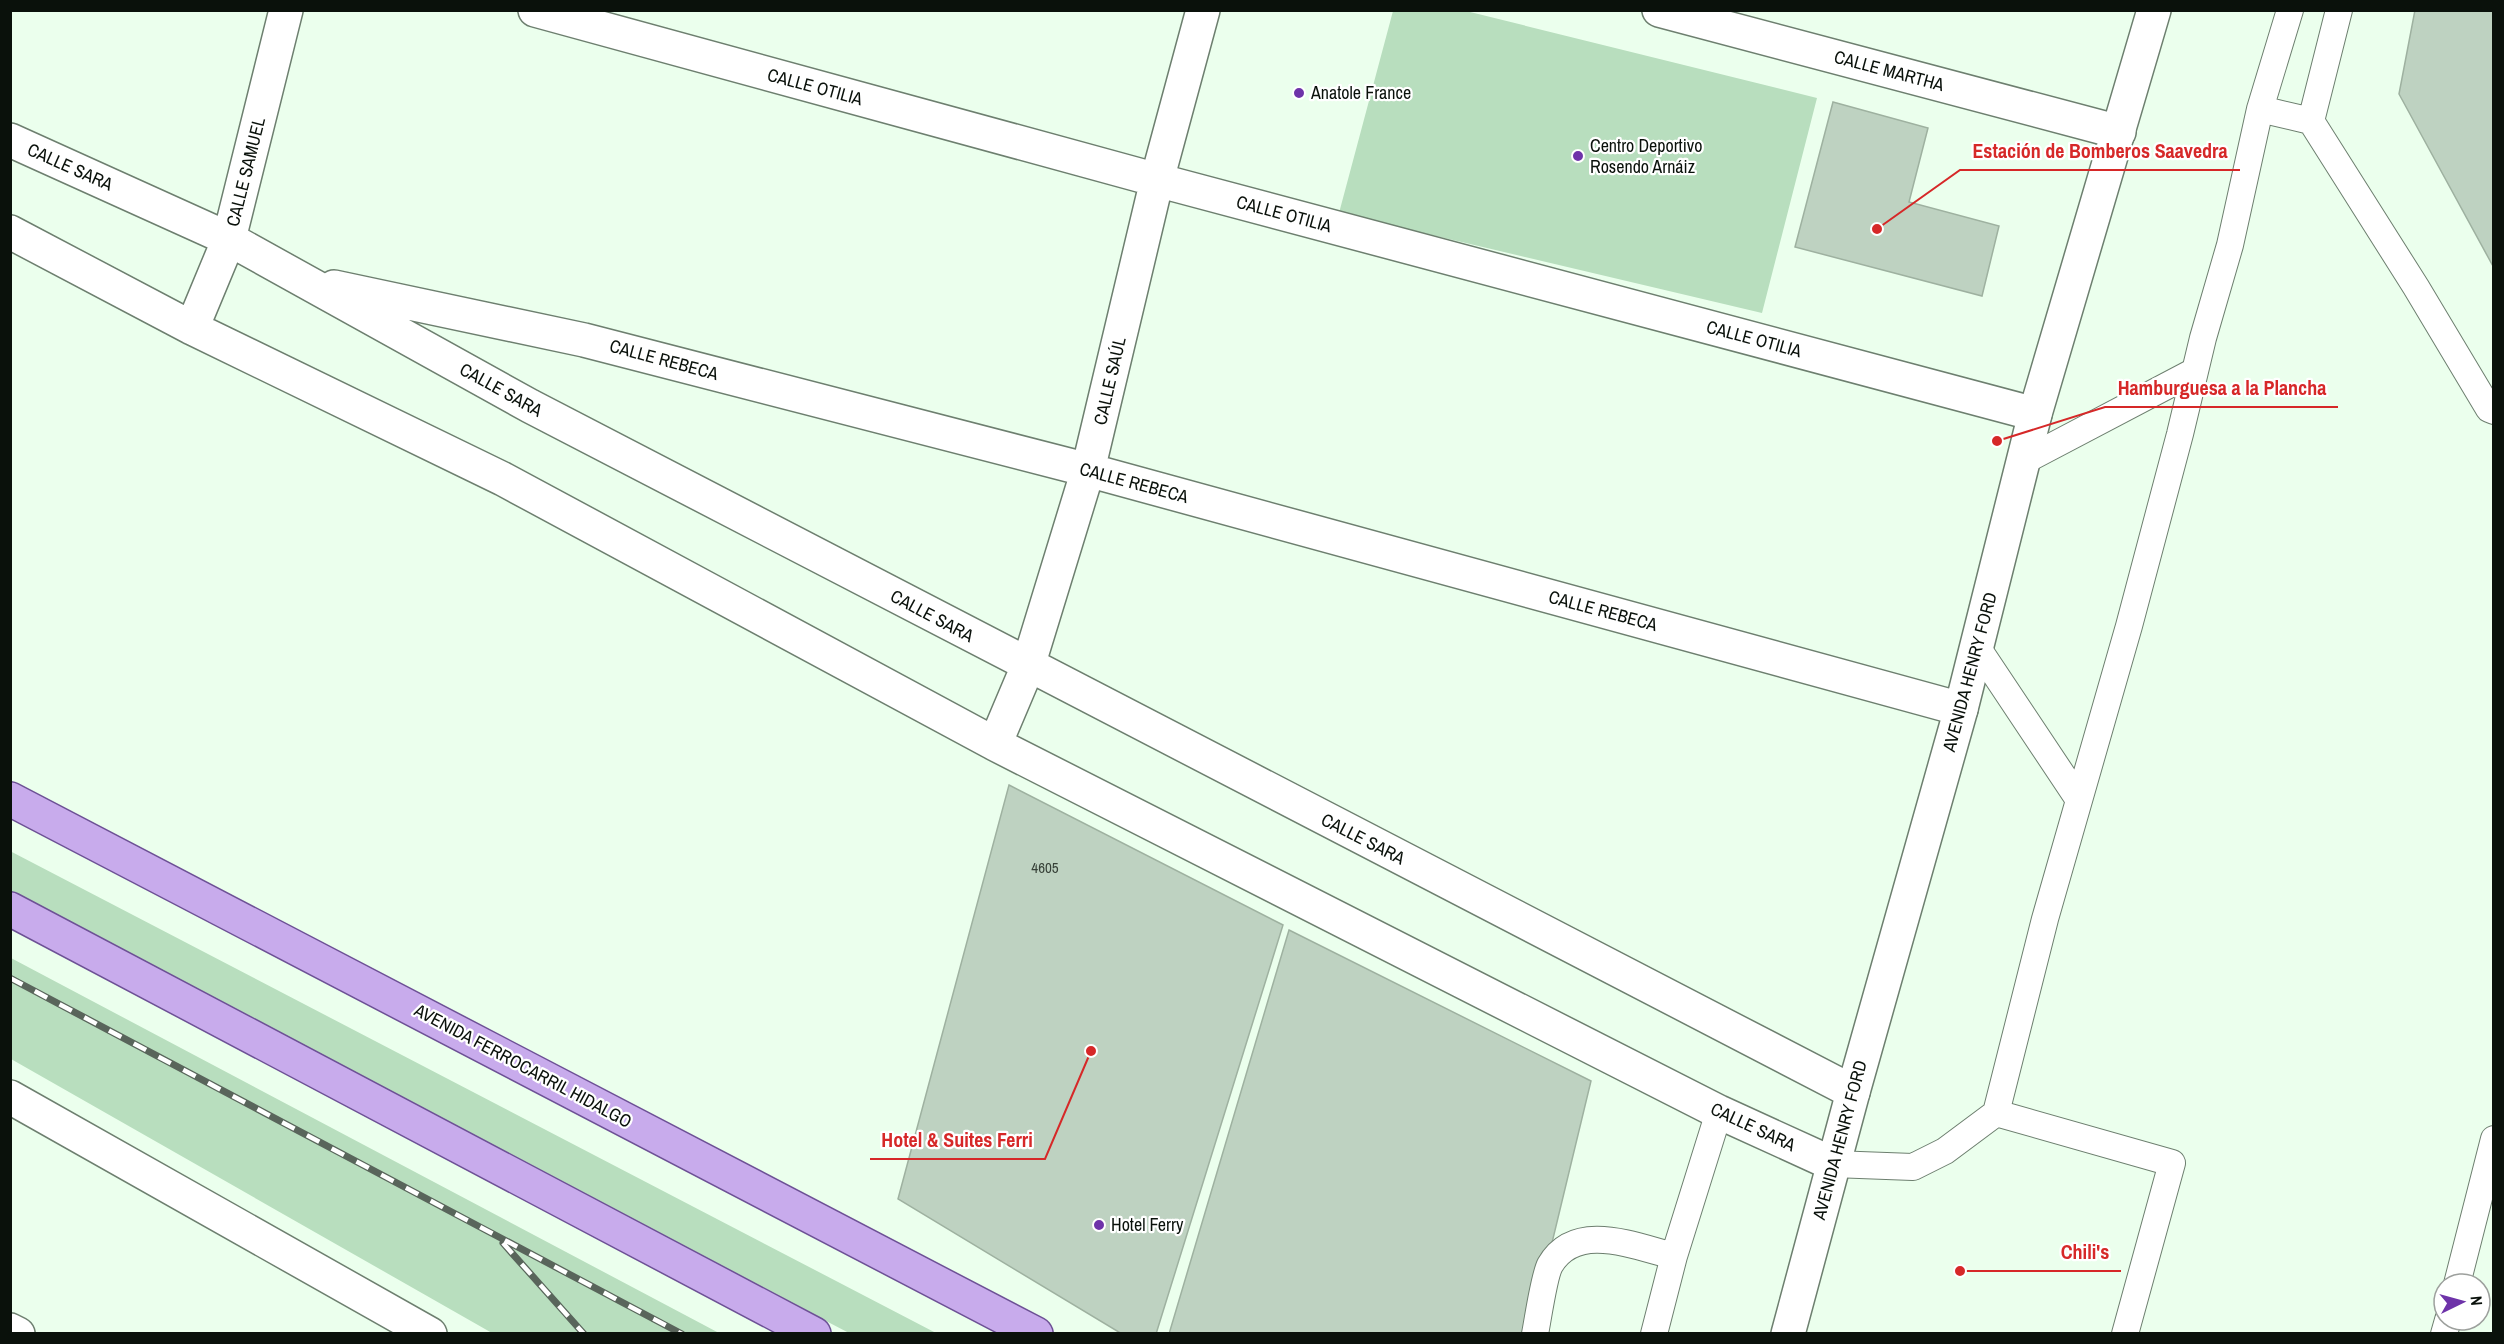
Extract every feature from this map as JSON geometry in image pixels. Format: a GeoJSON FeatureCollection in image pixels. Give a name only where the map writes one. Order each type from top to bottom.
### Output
{"type":"FeatureCollection","features":[{"type":"Feature","properties":{"kind":"main road","name":"AVENIDA FERROCARRIL HIDALGO"},"geometry":{"type":"LineString","coordinates":[[10,800],[1036,1334]]}},
{"type":"Feature","properties":{"kind":"main road"},"geometry":{"type":"LineString","coordinates":[[10,909],[814,1334]]}},
{"type":"Feature","properties":{"kind":"street","name":"CALLE SAMUEL"},"geometry":{"type":"LineString","coordinates":[[192,328],[229,239],[286,10]]}},
{"type":"Feature","properties":{"kind":"street","name":"CALLE OTILIA"},"geometry":{"type":"LineString","coordinates":[[535,10],[1157,180],[2035,414]]}},
{"type":"Feature","properties":{"kind":"street","name":"CALLE SAÚL"},"geometry":{"type":"LineString","coordinates":[[995,744],[1028,666],[1088,470],[1157,180],[1203,10]]}},
{"type":"Feature","properties":{"kind":"street","name":"CALLE MARTHA"},"geometry":{"type":"LineString","coordinates":[[1659,10],[2119,132]]}},
{"type":"Feature","properties":{"kind":"street","name":"AVENIDA HENRY FORD"},"geometry":{"type":"LineString","coordinates":[[1788,1334],[1852,1092],[1961,709],[2035,414],[2154,10]]}},
{"type":"Feature","properties":{"kind":"street","name":"CALLE SARA"},"geometry":{"type":"LineString","coordinates":[[10,140],[229,239],[530,406],[1852,1092]]}},
{"type":"Feature","properties":{"kind":"street","name":"CALLE SARA"},"geometry":{"type":"LineString","coordinates":[[10,232],[192,328],[503,479],[995,744],[1719,1112],[1833,1164]]}},
{"type":"Feature","properties":{"kind":"street","name":"CALLE REBECA"},"geometry":{"type":"LineString","coordinates":[[302,280],[584,340],[1088,470],[1961,709]]}},
{"type":"Feature","properties":{"kind":"street"},"geometry":{"type":"LineString","coordinates":[[10,1097],[393,1324],[430,1334]]}},
{"type":"Feature","properties":{"kind":"street"},"geometry":{"type":"LineString","coordinates":[[10,1330],[18,1334]]}},
{"type":"Feature","properties":{"kind":"lane"},"geometry":{"type":"LineString","coordinates":[[1833,1164],[1913,1167],[1946,1151],[1996,1113],[2043,930],[2131,615],[2230,245],[2260,109],[2290,10]]}},
{"type":"Feature","properties":{"kind":"lane"},"geometry":{"type":"LineString","coordinates":[[2311,121],[2339,10]]}},
{"type":"Feature","properties":{"kind":"lane"},"geometry":{"type":"LineString","coordinates":[[2260,109],[2311,121],[2416,286],[2489,410],[2493,411]]}},
{"type":"Feature","properties":{"kind":"lane"},"geometry":{"type":"LineString","coordinates":[[2024,461],[2195,371]]}},
{"type":"Feature","properties":{"kind":"lane"},"geometry":{"type":"LineString","coordinates":[[1977,647],[2079,800]]}},
{"type":"Feature","properties":{"kind":"lane"},"geometry":{"type":"LineString","coordinates":[[1654,1334],[1674,1256],[1719,1112]]}},
{"type":"Feature","properties":{"kind":"lane"},"geometry":{"type":"LineString","coordinates":[[1996,1113],[2172,1163],[2125,1334]]}},
{"type":"Feature","properties":{"kind":"lane"},"geometry":{"type":"LineString","coordinates":[[2460,1272],[2493,1139]]}},
{"type":"Feature","properties":{"kind":"lane"},"geometry":{"type":"LineString","coordinates":[[1535,1334],[1550,1266],[1564,1250],[1575,1243],[1606,1239],[1674,1256]]}},
{"type":"Feature","properties":{"kind":"green space","name":"Centro Deportivo Rosendo Arnáiz"},"geometry":{"type":"Polygon","coordinates":[[[1393,11],[1466,11],[1817,98],[1762,313],[1339,213],[1393,11]]]}},
{"type":"Feature","properties":{"kind":"green space"},"geometry":{"type":"Polygon","coordinates":[[[10,851],[936,1333],[849,1333],[11,894],[10,851]]]}},
{"type":"Feature","properties":{"kind":"green space"},"geometry":{"type":"Polygon","coordinates":[[[11,958],[719,1333],[492,1333],[11,1059],[11,958]]]}},
{"type":"Feature","properties":{"kind":"building"},"geometry":{"type":"Polygon","coordinates":[[[2415,10],[2494,10],[2494,268],[2399,94],[2415,10]]]}},
{"type":"Feature","properties":{"kind":"building"},"geometry":{"type":"Polygon","coordinates":[[[1833,102],[1928,128],[1909,202],[1999,226],[1982,296],[1795,247],[1833,102]]]}},
{"type":"Feature","properties":{"kind":"building"},"geometry":{"type":"Polygon","coordinates":[[[1009,785],[1283,925],[1156,1334],[1122,1334],[898,1199],[1009,785]]]}},
{"type":"Feature","properties":{"kind":"building"},"geometry":{"type":"Polygon","coordinates":[[[1289,930],[1591,1081],[1530,1334],[1169,1334],[1289,930]]]}},
{"type":"Feature","properties":{"kind":"railway"},"geometry":{"type":"LineString","coordinates":[[10,978],[682,1334]]}},
{"type":"Feature","properties":{"kind":"railway"},"geometry":{"type":"LineString","coordinates":[[503,1243],[584,1334]]}},
{"type":"Feature","properties":{"kind":"place","name":"Anatole France"},"geometry":{"type":"Point","coordinates":[1299,93]}},
{"type":"Feature","properties":{"kind":"place","name":"Centro Deportivo Rosendo Arnáiz"},"geometry":{"type":"Point","coordinates":[1578,156]}},
{"type":"Feature","properties":{"kind":"place","name":"Estación de Bomberos Saavedra"},"geometry":{"type":"Point","coordinates":[1877,229]}},
{"type":"Feature","properties":{"kind":"place","name":"Hamburguesa a la Plancha"},"geometry":{"type":"Point","coordinates":[1997,441]}},
{"type":"Feature","properties":{"kind":"place","name":"Hotel & Suites Ferri"},"geometry":{"type":"Point","coordinates":[1091,1051]}},
{"type":"Feature","properties":{"kind":"place","name":"Hotel Ferry"},"geometry":{"type":"Point","coordinates":[1099,1225]}},
{"type":"Feature","properties":{"kind":"place","name":"Chili's"},"geometry":{"type":"Point","coordinates":[1960,1271]}}]}
